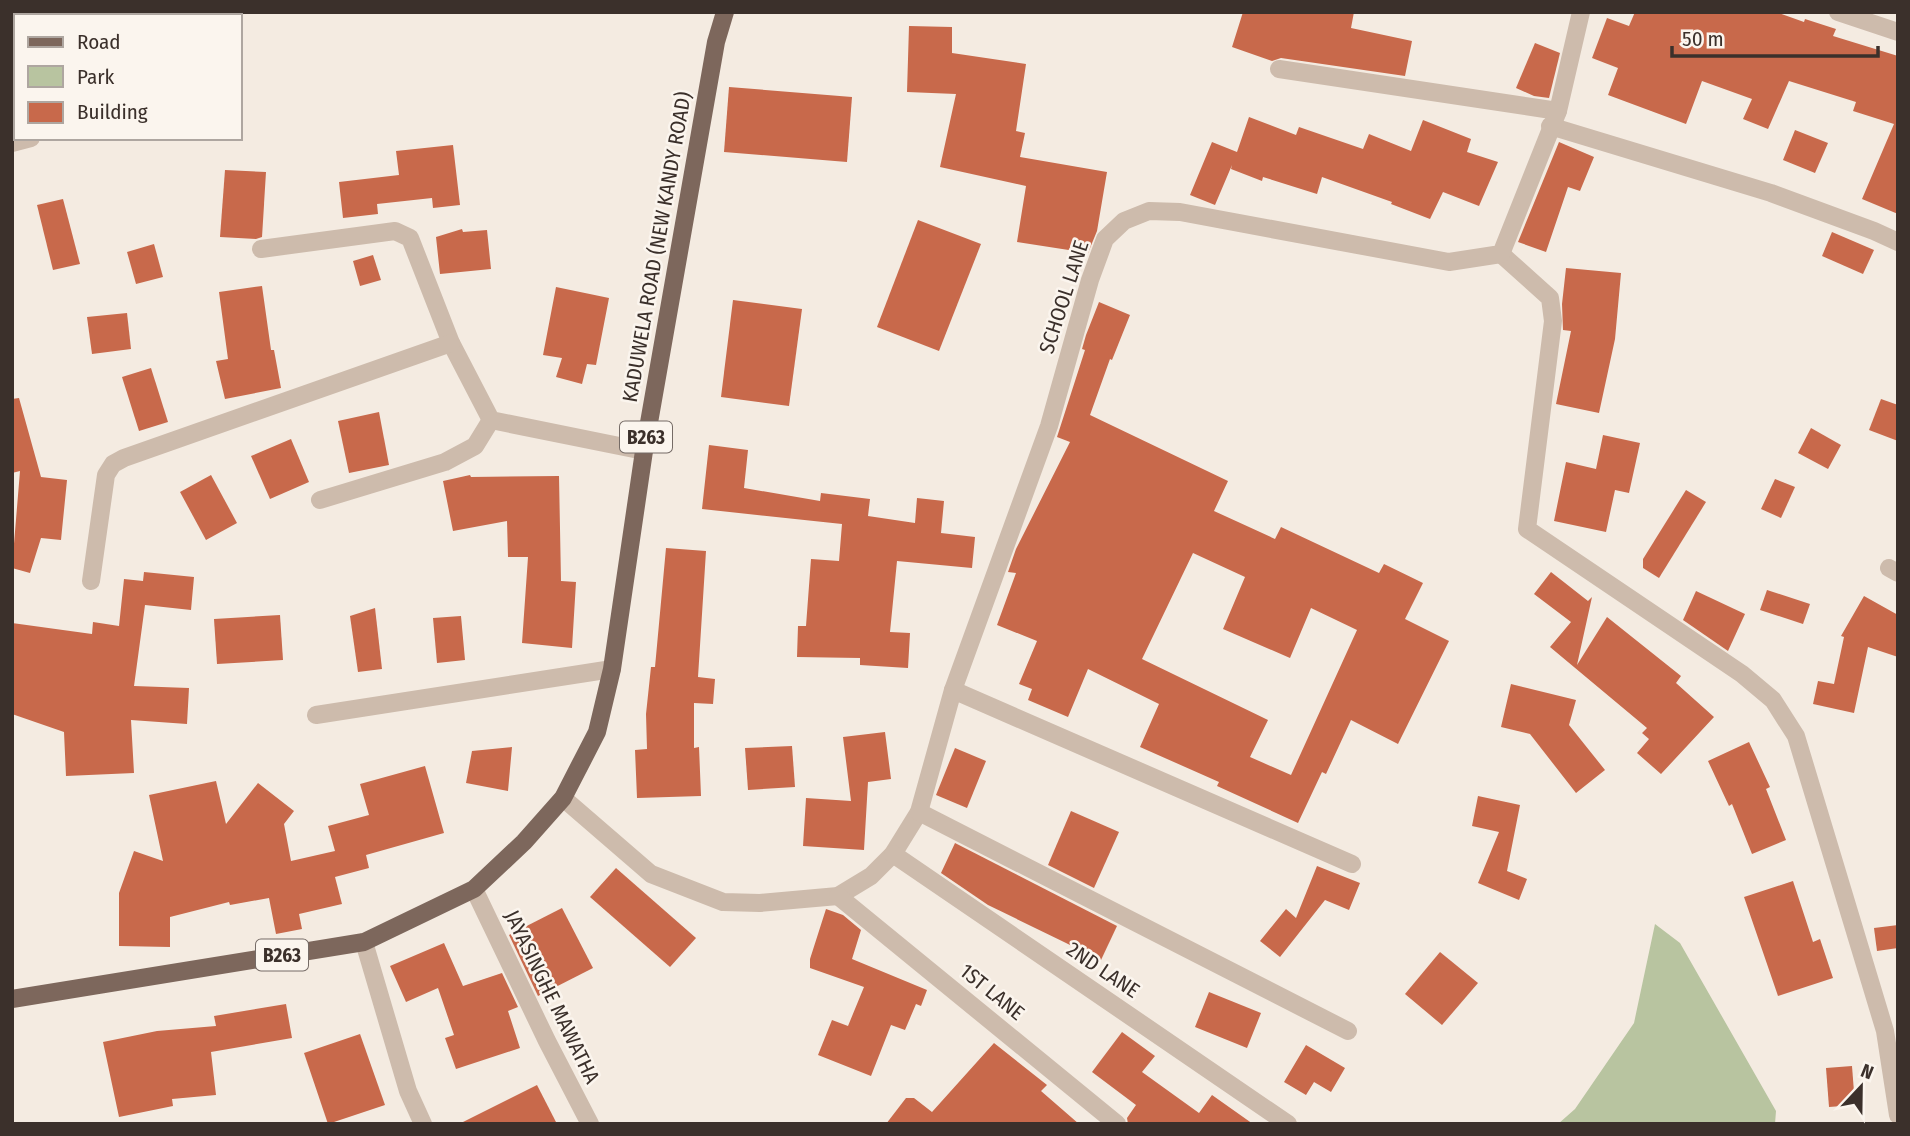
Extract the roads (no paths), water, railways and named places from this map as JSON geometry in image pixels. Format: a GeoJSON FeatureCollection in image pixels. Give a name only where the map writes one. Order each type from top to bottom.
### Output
{"type":"FeatureCollection","features":[{"type":"Feature","properties":{"kind":"main road","name":"KADUWELA ROAD (NEW KANDY ROAD)"},"geometry":{"type":"LineString","coordinates":[[12,999],[364,942],[474,889],[524,842],[563,799],[597,733],[612,669],[644,451],[716,42],[725,12]]}},
{"type":"Feature","properties":{"kind":"street"},"geometry":{"type":"LineString","coordinates":[[1581,12],[1554,118],[1501,254],[1550,298],[1553,321],[1527,528],[1742,674],[1773,700],[1796,736],[1885,1031],[1898,1115]]}},
{"type":"Feature","properties":{"kind":"street"},"geometry":{"type":"LineString","coordinates":[[1838,12],[1898,32]]}},
{"type":"Feature","properties":{"kind":"street"},"geometry":{"type":"LineString","coordinates":[[1279,69],[1554,118],[1874,230],[1898,243]]}},
{"type":"Feature","properties":{"kind":"street","name":"SCHOOL LANE"},"geometry":{"type":"LineString","coordinates":[[563,799],[652,874],[723,902],[760,903],[838,896],[871,876],[893,853],[919,812],[953,690],[1049,426],[1105,239],[1124,221],[1149,211],[1180,212],[1449,262],[1501,254]]}},
{"type":"Feature","properties":{"kind":"street"},"geometry":{"type":"LineString","coordinates":[[261,249],[396,231],[410,238],[451,343],[491,420]]}},
{"type":"Feature","properties":{"kind":"street"},"geometry":{"type":"LineString","coordinates":[[91,581],[106,475],[113,464],[451,343]]}},
{"type":"Feature","properties":{"kind":"street"},"geometry":{"type":"LineString","coordinates":[[491,420],[644,451]]}},
{"type":"Feature","properties":{"kind":"street"},"geometry":{"type":"LineString","coordinates":[[320,500],[444,462],[475,446],[491,420]]}},
{"type":"Feature","properties":{"kind":"street"},"geometry":{"type":"LineString","coordinates":[[316,715],[612,669]]}},
{"type":"Feature","properties":{"kind":"street"},"geometry":{"type":"LineString","coordinates":[[953,690],[1352,864]]}},
{"type":"Feature","properties":{"kind":"street"},"geometry":{"type":"LineString","coordinates":[[919,812],[1348,1031]]}},
{"type":"Feature","properties":{"kind":"street","name":"2ND LANE"},"geometry":{"type":"LineString","coordinates":[[893,853],[1288,1124]]}},
{"type":"Feature","properties":{"kind":"street","name":"JAYASINGHE MAWATHA"},"geometry":{"type":"LineString","coordinates":[[474,889],[590,1124]]}},
{"type":"Feature","properties":{"kind":"street","name":"1ST LANE"},"geometry":{"type":"LineString","coordinates":[[838,896],[1116,1124]]}},
{"type":"Feature","properties":{"kind":"street"},"geometry":{"type":"LineString","coordinates":[[364,942],[408,1091],[423,1124]]}}]}
